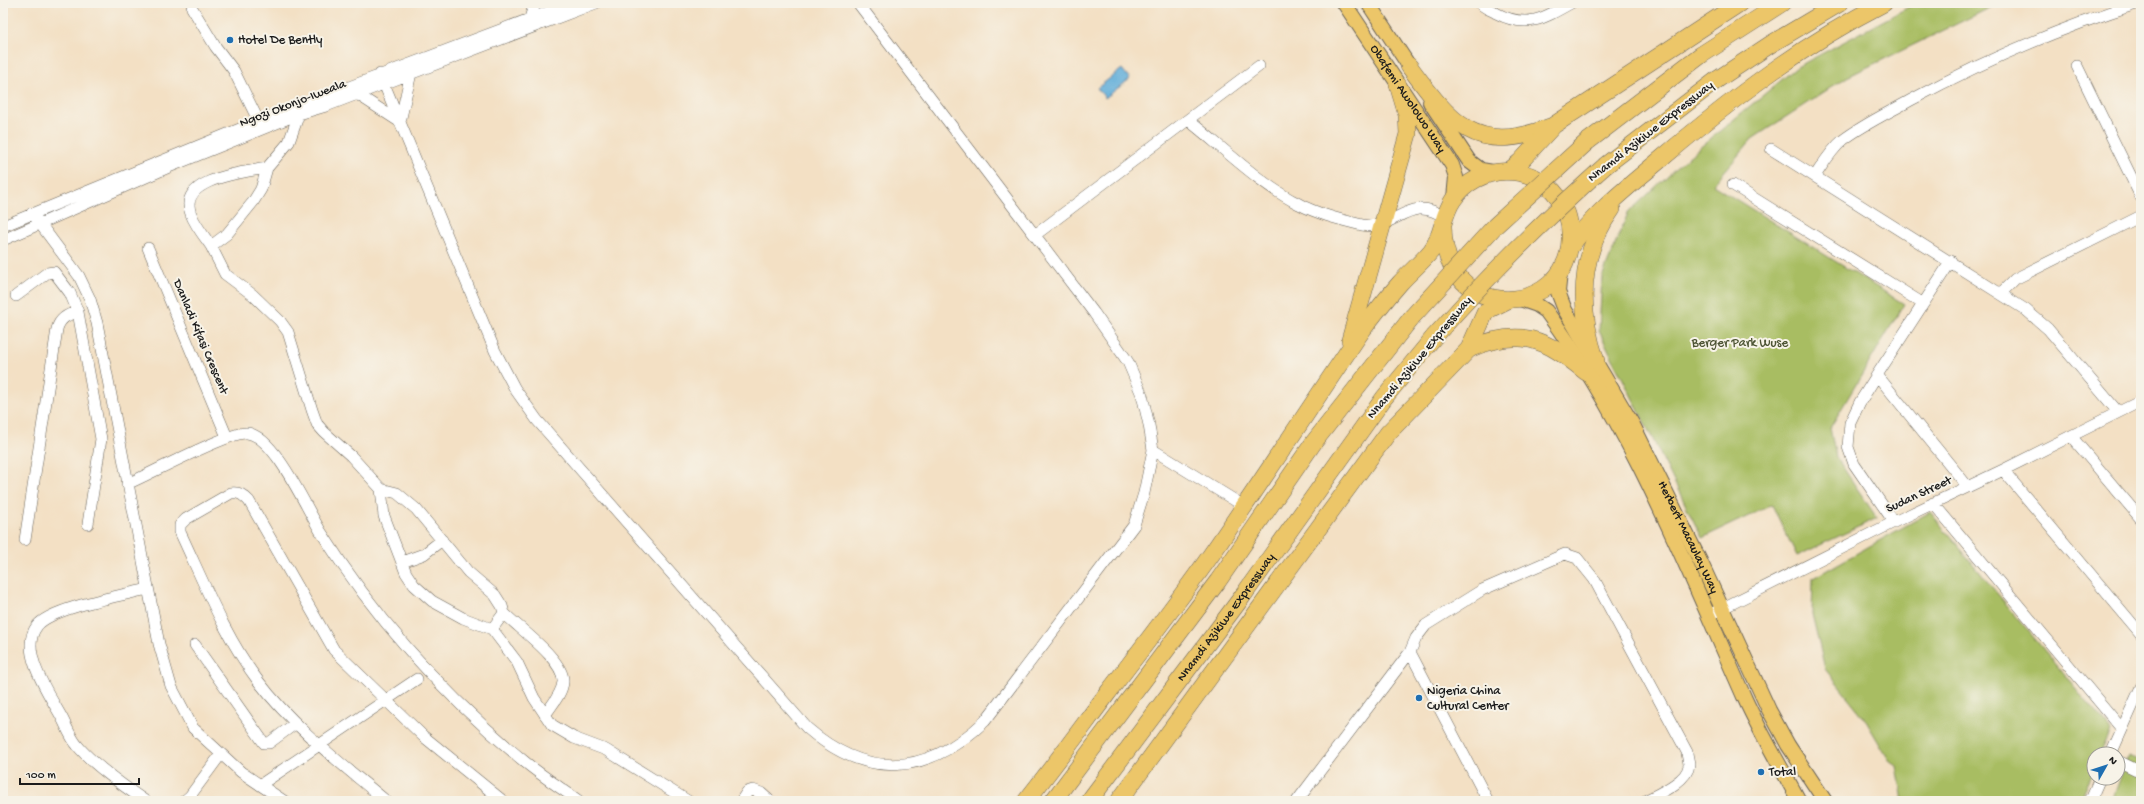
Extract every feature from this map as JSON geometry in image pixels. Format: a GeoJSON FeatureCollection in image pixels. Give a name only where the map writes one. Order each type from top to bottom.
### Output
{"type":"FeatureCollection","features":[{"type":"Feature","properties":{"kind":"highway"},"geometry":{"type":"LineString","coordinates":[[1409,66],[1453,121],[1474,132],[1496,138],[1523,136],[1554,125],[1740,3]]}},
{"type":"Feature","properties":{"kind":"highway"},"geometry":{"type":"LineString","coordinates":[[1054,801],[1218,581],[1314,442],[1412,317],[1495,226],[1587,142],[1701,55],[1782,3]]}},
{"type":"Feature","properties":{"kind":"highway","name":"Nnamdi Azikiwe Expressway"},"geometry":{"type":"LineString","coordinates":[[1089,801],[1163,704],[1384,398],[1434,337],[1481,284],[1525,240],[1606,165],[1718,79],[1771,44],[1840,3]]}},
{"type":"Feature","properties":{"kind":"highway","name":"Nnamdi Azikiwe Expressway"},"geometry":{"type":"LineString","coordinates":[[1570,247],[1600,212],[1629,186],[1738,96],[1786,60],[1858,16],[1884,3]]}},
{"type":"Feature","properties":{"kind":"highway"},"geometry":{"type":"LineString","coordinates":[[1337,367],[1352,333],[1408,134],[1407,115],[1398,85]]}},
{"type":"Feature","properties":{"kind":"highway"},"geometry":{"type":"LineString","coordinates":[[1026,801],[1209,557],[1337,367],[1386,299],[1431,251],[1454,198],[1464,186],[1478,178],[1501,172],[1520,162],[1554,125]]}},
{"type":"Feature","properties":{"kind":"highway"},"geometry":{"type":"LineString","coordinates":[[1443,222],[1445,251],[1448,263],[1459,278],[1478,293],[1490,298],[1514,299],[1535,294],[1549,285],[1560,272],[1570,247],[1571,229],[1566,211],[1556,195],[1543,182],[1527,174],[1501,172]]}},
{"type":"Feature","properties":{"kind":"highway"},"geometry":{"type":"LineString","coordinates":[[1591,366],[1585,319],[1584,288],[1586,272],[1590,254],[1606,218],[1629,186]]}},
{"type":"Feature","properties":{"kind":"highway","name":"Nnamdi Azikiwe Expressway"},"geometry":{"type":"LineString","coordinates":[[1119,801],[1253,615],[1388,434],[1469,349],[1484,314],[1514,299]]}},
{"type":"Feature","properties":{"kind":"highway"},"geometry":{"type":"LineString","coordinates":[[1469,349],[1499,338],[1528,339],[1554,348],[1591,366]]}},
{"type":"Feature","properties":{"kind":"highway"},"geometry":{"type":"LineString","coordinates":[[1155,665],[1209,557]]}},
{"type":"Feature","properties":{"kind":"highway"},"geometry":{"type":"LineString","coordinates":[[1163,704],[1253,615]]}},
{"type":"Feature","properties":{"kind":"main road","name":"Obafemi Awolowo Way"},"geometry":{"type":"LineString","coordinates":[[1344,3],[1452,165],[1456,177],[1454,198]]}},
{"type":"Feature","properties":{"kind":"main road","name":"Obafemi Awolowo Way"},"geometry":{"type":"LineString","coordinates":[[1368,3],[1409,66],[1434,110],[1469,161],[1481,170],[1501,172]]}},
{"type":"Feature","properties":{"kind":"main road","name":"Herbert Macaulay Way"},"geometry":{"type":"LineString","coordinates":[[1560,272],[1558,292],[1565,310],[1654,494],[1746,701],[1799,801]]}},
{"type":"Feature","properties":{"kind":"main road","name":"Herbert Macaulay Way"},"geometry":{"type":"LineString","coordinates":[[1514,299],[1537,305],[1546,311],[1591,366],[1634,425],[1769,710],[1788,745],[1824,801]]}},
{"type":"Feature","properties":{"kind":"street"},"geometry":{"type":"LineString","coordinates":[[530,18],[535,3]]}},
{"type":"Feature","properties":{"kind":"street","name":"Ngozi Okonjo-Iweala"},"geometry":{"type":"LineString","coordinates":[[3,240],[261,125],[299,114],[357,94],[382,79],[411,73],[572,3]]}},
{"type":"Feature","properties":{"kind":"street","name":"Ngozi Okonjo-Iweala"},"geometry":{"type":"LineString","coordinates":[[3,226],[32,213],[382,79],[530,18],[558,9],[596,3]]}},
{"type":"Feature","properties":{"kind":"street"},"geometry":{"type":"LineString","coordinates":[[382,79],[495,351],[519,395],[537,420],[807,728],[828,745],[848,757],[880,765],[907,765],[938,755],[968,737],[985,721],[1134,525],[1144,493],[1153,450],[1142,395],[1128,362],[1094,313],[858,3]]}},
{"type":"Feature","properties":{"kind":"street"},"geometry":{"type":"LineString","coordinates":[[1480,3],[1504,17],[1526,22],[1546,17],[1566,4]]}},
{"type":"Feature","properties":{"kind":"street"},"geometry":{"type":"LineString","coordinates":[[1815,176],[1842,141],[1860,128],[1924,93],[1997,58],[2045,38],[2139,3]]}},
{"type":"Feature","properties":{"kind":"street"},"geometry":{"type":"LineString","coordinates":[[192,8],[215,46],[234,71],[261,125]]}},
{"type":"Feature","properties":{"kind":"street"},"geometry":{"type":"LineString","coordinates":[[1035,235],[1259,66]]}},
{"type":"Feature","properties":{"kind":"street"},"geometry":{"type":"LineString","coordinates":[[2077,66],[2141,197]]}},
{"type":"Feature","properties":{"kind":"street"},"geometry":{"type":"LineString","coordinates":[[400,122],[411,73]]}},
{"type":"Feature","properties":{"kind":"street"},"geometry":{"type":"LineString","coordinates":[[357,94],[400,122]]}},
{"type":"Feature","properties":{"kind":"street"},"geometry":{"type":"LineString","coordinates":[[210,246],[227,234],[253,202],[261,189],[267,168],[289,142],[299,114]]}},
{"type":"Feature","properties":{"kind":"street"},"geometry":{"type":"LineString","coordinates":[[1188,120],[1263,180],[1299,204],[1362,224],[1383,224],[1412,210],[1422,209],[1433,210],[1443,222]]}},
{"type":"Feature","properties":{"kind":"street"},"geometry":{"type":"LineString","coordinates":[[1771,149],[1951,261],[2026,310],[2048,328],[2118,412]]}},
{"type":"Feature","properties":{"kind":"street"},"geometry":{"type":"LineString","coordinates":[[267,168],[210,180],[193,192],[189,203],[190,214],[225,274],[253,295],[280,321],[288,332],[317,424],[381,489],[397,492],[416,509],[468,572],[495,596],[502,606],[504,613],[556,663],[562,673],[563,683],[559,693],[545,715]]}},
{"type":"Feature","properties":{"kind":"street"},"geometry":{"type":"LineString","coordinates":[[1733,185],[1922,303]]}},
{"type":"Feature","properties":{"kind":"street"},"geometry":{"type":"LineString","coordinates":[[32,213],[39,224],[67,257],[79,276],[90,299],[97,323],[159,644],[171,686],[194,728],[241,772],[284,801]]}},
{"type":"Feature","properties":{"kind":"street"},"geometry":{"type":"LineString","coordinates":[[2001,293],[2014,279],[2141,216]]}},
{"type":"Feature","properties":{"kind":"street","name":"Danladi Kifasi Crescent"},"geometry":{"type":"LineString","coordinates":[[148,248],[227,438]]}},
{"type":"Feature","properties":{"kind":"street"},"geometry":{"type":"LineString","coordinates":[[1894,522],[1854,464],[1848,447],[1850,423],[1860,402],[1922,303],[1951,261]]}},
{"type":"Feature","properties":{"kind":"street"},"geometry":{"type":"LineString","coordinates":[[16,296],[47,273],[54,272],[70,293],[78,312],[101,439],[88,524]]}},
{"type":"Feature","properties":{"kind":"street"},"geometry":{"type":"LineString","coordinates":[[25,540],[58,324],[66,316],[78,312]]}},
{"type":"Feature","properties":{"kind":"street"},"geometry":{"type":"LineString","coordinates":[[88,367],[104,365]]}},
{"type":"Feature","properties":{"kind":"street"},"geometry":{"type":"LineString","coordinates":[[1877,375],[1968,487]]}},
{"type":"Feature","properties":{"kind":"street","name":"Sudan Street"},"geometry":{"type":"LineString","coordinates":[[1709,615],[1894,522],[2003,470],[2141,401]]}},
{"type":"Feature","properties":{"kind":"street"},"geometry":{"type":"LineString","coordinates":[[128,484],[227,438],[247,433],[260,438],[282,463],[322,533],[380,615],[425,666],[472,715],[526,762],[579,801]]}},
{"type":"Feature","properties":{"kind":"street"},"geometry":{"type":"LineString","coordinates":[[2071,436],[2141,519]]}},
{"type":"Feature","properties":{"kind":"street"},"geometry":{"type":"LineString","coordinates":[[1153,450],[1244,506]]}},
{"type":"Feature","properties":{"kind":"street"},"geometry":{"type":"LineString","coordinates":[[2003,470],[2141,634]]}},
{"type":"Feature","properties":{"kind":"street"},"geometry":{"type":"LineString","coordinates":[[381,489],[384,516],[402,562],[414,584],[432,600],[462,618],[492,629],[517,662],[534,698],[552,725],[574,738],[606,750],[688,801]]}},
{"type":"Feature","properties":{"kind":"street"},"geometry":{"type":"LineString","coordinates":[[386,801],[296,723],[274,700],[248,666],[215,607],[180,532],[180,524],[186,519],[231,493],[237,492],[243,495],[249,501],[334,650],[423,736],[503,801]]}},
{"type":"Feature","properties":{"kind":"street"},"geometry":{"type":"LineString","coordinates":[[1933,503],[2122,729]]}},
{"type":"Feature","properties":{"kind":"street"},"geometry":{"type":"LineString","coordinates":[[402,562],[424,554],[442,540]]}},
{"type":"Feature","properties":{"kind":"street"},"geometry":{"type":"LineString","coordinates":[[1297,801],[1410,652],[1416,638],[1426,625],[1482,590],[1565,554],[1577,558],[1594,579],[1686,752],[1689,765],[1685,774],[1677,782],[1645,801]]}},
{"type":"Feature","properties":{"kind":"street"},"geometry":{"type":"LineString","coordinates":[[145,801],[120,783],[77,745],[41,680],[31,650],[32,635],[36,626],[55,613],[148,588]]}},
{"type":"Feature","properties":{"kind":"street"},"geometry":{"type":"LineString","coordinates":[[492,629],[504,613]]}},
{"type":"Feature","properties":{"kind":"street"},"geometry":{"type":"LineString","coordinates":[[195,645],[264,743],[269,743],[296,723]]}},
{"type":"Feature","properties":{"kind":"street"},"geometry":{"type":"LineString","coordinates":[[1410,652],[1488,801]]}},
{"type":"Feature","properties":{"kind":"street"},"geometry":{"type":"LineString","coordinates":[[260,785],[417,679]]}},
{"type":"Feature","properties":{"kind":"street"},"geometry":{"type":"LineString","coordinates":[[2115,746],[2141,687]]}},
{"type":"Feature","properties":{"kind":"street"},"geometry":{"type":"LineString","coordinates":[[184,801],[190,796],[221,754]]}},
{"type":"Feature","properties":{"kind":"street"},"geometry":{"type":"LineString","coordinates":[[2126,765],[2141,772]]}},
{"type":"Feature","properties":{"kind":"street"},"geometry":{"type":"LineString","coordinates":[[2090,801],[2097,786]]}},
{"type":"Feature","properties":{"kind":"street"},"geometry":{"type":"LineString","coordinates":[[741,801],[747,792],[753,790],[760,793],[770,801]]}},
{"type":"Feature","properties":{"kind":"green space","name":"Berger Park Wuse"},"geometry":{"type":"Polygon","coordinates":[[[1916,3],[2000,3],[1847,77],[1752,139],[1713,185],[1904,304],[1830,428],[1836,457],[1877,518],[1797,556],[1772,505],[1702,538],[1599,331],[1602,277],[1628,213],[1680,164],[1797,67],[1916,3]]]}},
{"type":"Feature","properties":{"kind":"green space"},"geometry":{"type":"Polygon","coordinates":[[[1930,512],[2111,731],[2104,746],[2086,746],[2086,786],[2079,801],[1903,801],[1897,766],[1889,760],[1863,716],[1825,669],[1812,614],[1813,578],[1930,512]]]}},
{"type":"Feature","properties":{"kind":"green space"},"geometry":{"type":"Polygon","coordinates":[[[2128,757],[2141,762],[2141,801],[2112,801],[2117,786],[2126,786],[2126,762],[2128,757]]]}},
{"type":"Feature","properties":{"kind":"water"},"geometry":{"type":"Polygon","coordinates":[[[1122,69],[1130,79],[1105,98],[1097,88],[1122,69]]]}},
{"type":"Feature","properties":{"kind":"place","name":"Hotel De Bently"},"geometry":{"type":"Point","coordinates":[230,40]}},
{"type":"Feature","properties":{"kind":"place","name":"Nigeria China Cultural Center"},"geometry":{"type":"Point","coordinates":[1419,698]}},
{"type":"Feature","properties":{"kind":"place","name":"Total"},"geometry":{"type":"Point","coordinates":[1761,772]}}]}
